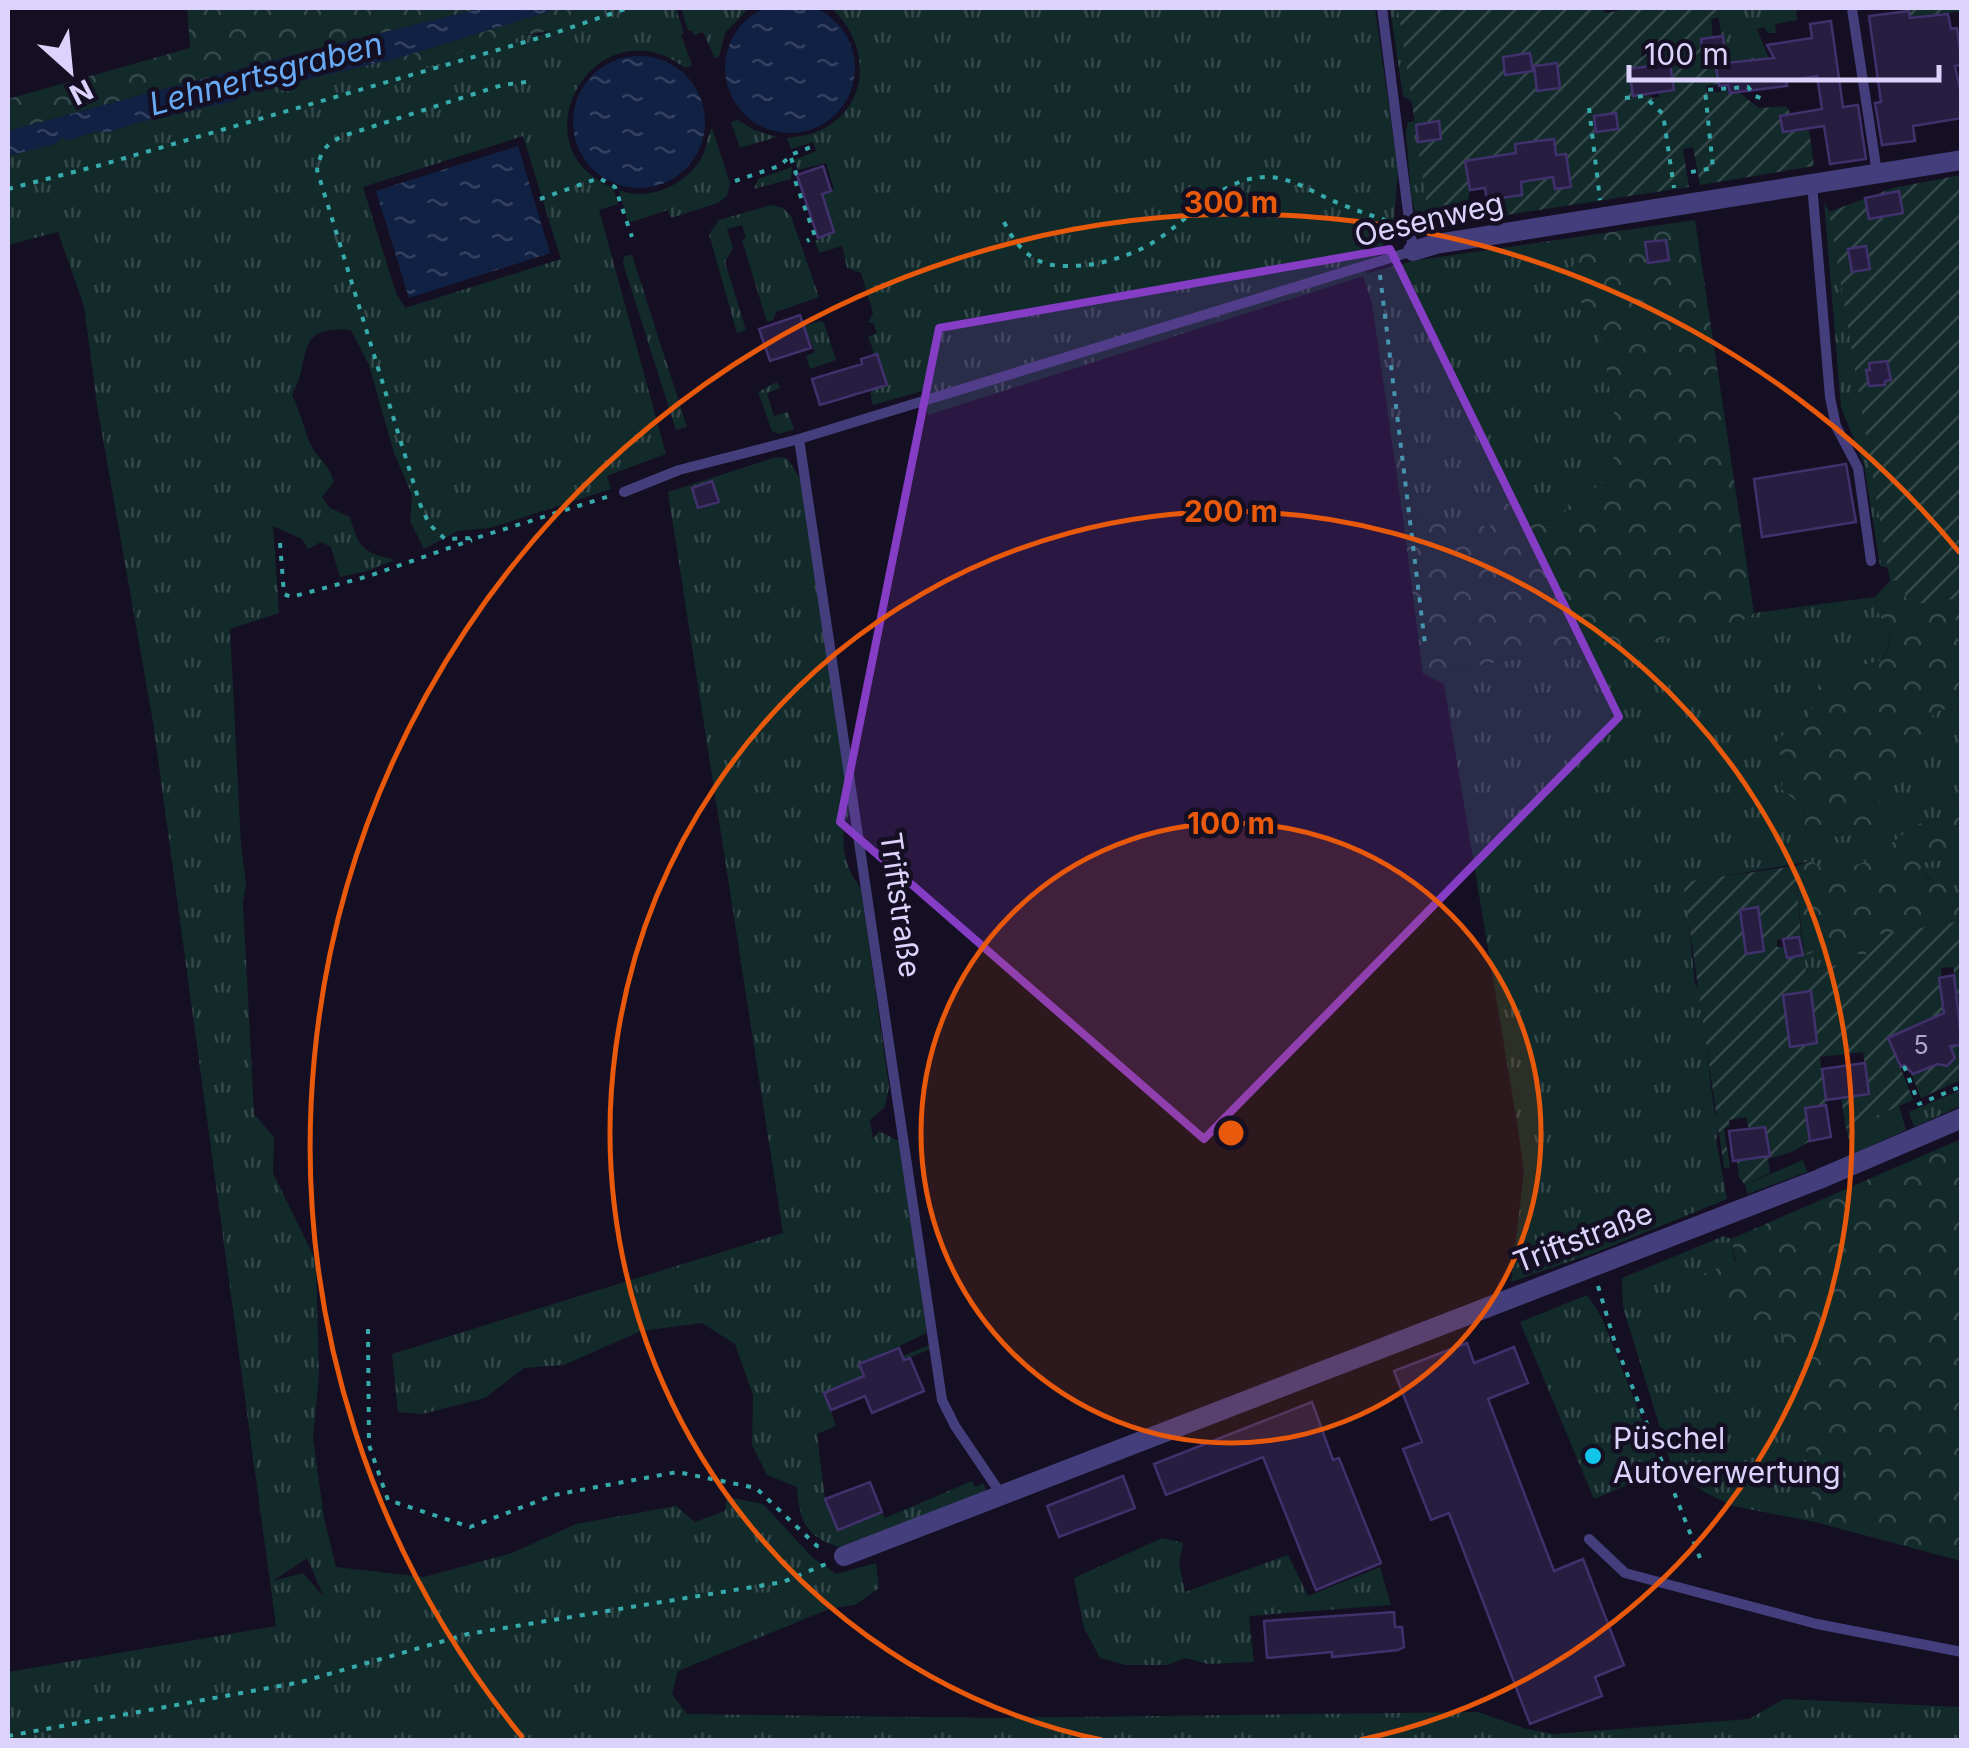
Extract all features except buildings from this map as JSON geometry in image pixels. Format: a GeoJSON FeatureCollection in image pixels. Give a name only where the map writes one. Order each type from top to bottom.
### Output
{"type":"FeatureCollection","features":[{"type":"Feature","properties":{"kind":"street","name":"Oesenweg"},"geometry":{"type":"LineString","coordinates":[[1413,251],[1471,237],[1962,160]]}},
{"type":"Feature","properties":{"kind":"street","name":"Triftstraße"},"geometry":{"type":"LineString","coordinates":[[844,1556],[1817,1180],[1962,1118]]}},
{"type":"Feature","properties":{"kind":"lane"},"geometry":{"type":"LineString","coordinates":[[1382,8],[1407,228],[1413,251]]}},
{"type":"Feature","properties":{"kind":"lane"},"geometry":{"type":"LineString","coordinates":[[1852,9],[1877,173]]}},
{"type":"Feature","properties":{"kind":"lane"},"geometry":{"type":"LineString","coordinates":[[1812,182],[1830,397],[1836,426],[1858,468],[1870,561]]}},
{"type":"Feature","properties":{"kind":"lane","name":"Oesenweg"},"geometry":{"type":"LineString","coordinates":[[799,439],[1413,251]]}},
{"type":"Feature","properties":{"kind":"lane"},"geometry":{"type":"LineString","coordinates":[[624,492],[679,470],[799,439]]}},
{"type":"Feature","properties":{"kind":"lane","name":"Triftstraße"},"geometry":{"type":"LineString","coordinates":[[799,439],[942,1400],[1000,1494]]}},
{"type":"Feature","properties":{"kind":"lane"},"geometry":{"type":"LineString","coordinates":[[1589,1539],[1625,1573],[1817,1624],[1962,1652]]}},
{"type":"Feature","properties":{"kind":"path"},"geometry":{"type":"LineString","coordinates":[[8,189],[549,35],[628,8]]}},
{"type":"Feature","properties":{"kind":"path"},"geometry":{"type":"LineString","coordinates":[[476,538],[444,539],[429,524],[420,504],[317,170],[321,152],[329,142],[343,136],[502,85],[526,82]]}},
{"type":"Feature","properties":{"kind":"path"},"geometry":{"type":"LineString","coordinates":[[1691,172],[1714,168],[1704,90],[1748,86],[1755,96],[1764,99]]}},
{"type":"Feature","properties":{"kind":"path"},"geometry":{"type":"LineString","coordinates":[[1625,98],[1644,96],[1663,114],[1674,193]]}},
{"type":"Feature","properties":{"kind":"path"},"geometry":{"type":"LineString","coordinates":[[1589,108],[1600,204]]}},
{"type":"Feature","properties":{"kind":"path"},"geometry":{"type":"LineString","coordinates":[[735,181],[779,166],[811,148]]}},
{"type":"Feature","properties":{"kind":"path"},"geometry":{"type":"LineString","coordinates":[[791,158],[796,172],[793,175],[815,236],[808,241]]}},
{"type":"Feature","properties":{"kind":"path"},"geometry":{"type":"LineString","coordinates":[[1004,222],[1015,244],[1028,257],[1056,267],[1094,266],[1143,248],[1223,190],[1265,177],[1291,181],[1407,228]]}},
{"type":"Feature","properties":{"kind":"path"},"geometry":{"type":"LineString","coordinates":[[540,199],[599,178],[615,187],[632,238]]}},
{"type":"Feature","properties":{"kind":"path"},"geometry":{"type":"LineString","coordinates":[[1379,261],[1425,644]]}},
{"type":"Feature","properties":{"kind":"path"},"geometry":{"type":"LineString","coordinates":[[280,543],[284,594],[302,597],[624,492]]}},
{"type":"Feature","properties":{"kind":"path"},"geometry":{"type":"LineString","coordinates":[[1904,1066],[1919,1104],[1962,1086]]}},
{"type":"Feature","properties":{"kind":"path"},"geometry":{"type":"LineString","coordinates":[[1592,1265],[1615,1343],[1700,1558]]}},
{"type":"Feature","properties":{"kind":"path"},"geometry":{"type":"LineString","coordinates":[[368,1329],[370,1445],[388,1500],[470,1528],[554,1494],[676,1472],[756,1488],[817,1546],[844,1556]]}},
{"type":"Feature","properties":{"kind":"path"},"geometry":{"type":"LineString","coordinates":[[8,1736],[301,1682],[468,1634],[783,1582],[844,1556]]}},
{"type":"Feature","properties":{"kind":"highlighted area"},"geometry":{"type":"Polygon","coordinates":[[[1390,249],[1619,717],[1204,1139],[840,822],[939,328],[1390,249]]]}},
{"type":"Feature","properties":{"kind":"green space"},"geometry":{"type":"Polygon","coordinates":[[[187,8],[484,8],[8,131],[8,99],[190,48],[187,8]]]}},
{"type":"Feature","properties":{"kind":"green space"},"geometry":{"type":"Polygon","coordinates":[[[560,8],[605,8],[564,27],[519,35],[510,45],[460,52],[443,63],[407,70],[398,58],[560,8]]]}},
{"type":"Feature","properties":{"kind":"green space"},"geometry":{"type":"Polygon","coordinates":[[[605,8],[678,8],[684,33],[681,35],[692,65],[685,68],[652,52],[622,53],[597,65],[578,87],[568,114],[569,142],[583,168],[613,188],[618,204],[599,210],[666,454],[607,476],[611,489],[490,528],[458,531],[424,549],[410,521],[412,495],[394,453],[369,365],[351,330],[320,333],[307,347],[292,395],[309,441],[334,482],[322,497],[330,508],[350,517],[364,548],[395,560],[340,577],[331,547],[321,542],[308,549],[302,539],[273,526],[279,613],[230,629],[246,884],[243,902],[254,1114],[274,1137],[273,1173],[316,1261],[319,1376],[313,1438],[324,1518],[336,1567],[424,1577],[512,1553],[576,1524],[676,1506],[695,1522],[725,1511],[727,1497],[763,1504],[812,1557],[836,1574],[876,1563],[879,1588],[855,1605],[829,1609],[678,1671],[672,1694],[687,1714],[996,1718],[1478,1712],[1554,1734],[1749,1719],[1784,1699],[1961,1707],[1961,1740],[8,1740],[8,1672],[276,1626],[153,722],[97,405],[84,306],[58,232],[8,245],[8,156],[55,144],[61,138],[70,140],[94,132],[109,132],[234,101],[244,94],[398,58],[407,70],[443,63],[460,52],[510,45],[519,35],[541,35],[605,8]],[[523,136],[363,187],[396,293],[405,308],[561,259],[523,136]],[[307,1558],[273,1581],[303,1573],[323,1596],[323,1595],[307,1558]]]}},
{"type":"Feature","properties":{"kind":"green space"},"geometry":{"type":"Polygon","coordinates":[[[681,8],[749,8],[725,33],[719,57],[715,58],[703,32],[694,35],[692,30],[688,31],[681,8]]]}},
{"type":"Feature","properties":{"kind":"green space"},"geometry":{"type":"Polygon","coordinates":[[[831,8],[1375,8],[1398,171],[1393,230],[1365,274],[1412,261],[1584,236],[1586,248],[1575,299],[1597,312],[1619,443],[1604,483],[1575,492],[1561,521],[1533,520],[1489,528],[1467,519],[1447,522],[1436,515],[1403,518],[1372,303],[1363,276],[928,415],[922,391],[873,405],[874,356],[868,337],[877,333],[873,323],[868,323],[873,313],[861,273],[847,268],[842,246],[819,253],[815,241],[834,232],[819,195],[834,189],[826,163],[798,170],[794,160],[816,151],[813,142],[791,149],[787,138],[825,128],[841,116],[858,87],[858,53],[843,21],[831,8]]]}},
{"type":"Feature","properties":{"kind":"green space"},"geometry":{"type":"Polygon","coordinates":[[[1390,8],[1398,8],[1412,101],[1403,96],[1390,8]]]}},
{"type":"Feature","properties":{"kind":"green space"},"geometry":{"type":"Polygon","coordinates":[[[1398,8],[1604,8],[1605,13],[1618,8],[1717,8],[1719,17],[1711,19],[1713,38],[1701,40],[1704,68],[1716,67],[1718,84],[1706,86],[1707,93],[1736,90],[1759,108],[1786,106],[1791,114],[1781,116],[1783,132],[1804,129],[1802,115],[1807,114],[1814,166],[1700,185],[1693,147],[1683,149],[1689,187],[1506,215],[1504,197],[1521,182],[1536,179],[1527,142],[1515,143],[1516,153],[1466,161],[1470,190],[1463,222],[1430,228],[1398,8]],[[1670,63],[1629,69],[1652,98],[1659,97],[1659,92],[1674,90],[1670,63]]]}},
{"type":"Feature","properties":{"kind":"green space"},"geometry":{"type":"Polygon","coordinates":[[[1717,8],[1796,8],[1797,20],[1775,24],[1776,33],[1768,33],[1764,27],[1757,29],[1769,59],[1726,63],[1717,8]]]}},
{"type":"Feature","properties":{"kind":"green space"},"geometry":{"type":"Polygon","coordinates":[[[1909,8],[1961,8],[1961,11],[1910,18],[1909,8]]]}},
{"type":"Feature","properties":{"kind":"green space"},"geometry":{"type":"Polygon","coordinates":[[[738,120],[777,137],[740,148],[731,122],[738,120]]]}},
{"type":"Feature","properties":{"kind":"green space"},"geometry":{"type":"Polygon","coordinates":[[[1415,121],[1430,228],[1419,226],[1411,197],[1406,131],[1408,122],[1415,121]]]}},
{"type":"Feature","properties":{"kind":"green space"},"geometry":{"type":"Polygon","coordinates":[[[712,128],[730,183],[727,196],[718,203],[671,218],[668,210],[628,223],[619,190],[642,194],[677,183],[702,157],[712,128]]]}},
{"type":"Feature","properties":{"kind":"green space"},"geometry":{"type":"Polygon","coordinates":[[[792,167],[791,179],[754,189],[758,179],[792,167]]]}},
{"type":"Feature","properties":{"kind":"green space"},"geometry":{"type":"Polygon","coordinates":[[[1961,175],[1961,661],[1953,599],[1907,605],[1903,580],[1890,581],[1829,212],[1893,188],[1961,175]]]}},
{"type":"Feature","properties":{"kind":"green space"},"geometry":{"type":"Polygon","coordinates":[[[1504,197],[1506,215],[1477,220],[1475,210],[1483,209],[1487,200],[1504,197]]]}},
{"type":"Feature","properties":{"kind":"green space"},"geometry":{"type":"Polygon","coordinates":[[[1824,201],[1829,212],[1889,568],[1880,566],[1864,464],[1841,407],[1824,201]]]}},
{"type":"Feature","properties":{"kind":"green space"},"geometry":{"type":"Polygon","coordinates":[[[771,205],[783,208],[791,216],[819,297],[776,312],[773,320],[767,322],[742,240],[746,238],[742,225],[727,229],[733,248],[725,262],[746,330],[737,333],[709,234],[719,220],[771,205]]]}},
{"type":"Feature","properties":{"kind":"green space"},"geometry":{"type":"Polygon","coordinates":[[[1695,220],[1754,613],[1722,634],[1664,638],[1615,657],[1576,652],[1557,659],[1519,659],[1423,674],[1403,518],[1436,515],[1447,522],[1467,519],[1489,528],[1505,504],[1526,502],[1533,520],[1560,521],[1575,492],[1604,483],[1619,443],[1597,312],[1575,299],[1568,272],[1586,249],[1584,236],[1695,220]]]}},
{"type":"Feature","properties":{"kind":"green space"},"geometry":{"type":"Polygon","coordinates":[[[632,255],[687,427],[676,430],[623,263],[624,256],[632,255]]]}},
{"type":"Feature","properties":{"kind":"green space"},"geometry":{"type":"Polygon","coordinates":[[[820,321],[836,360],[810,369],[806,356],[815,352],[804,326],[820,321]]]}},
{"type":"Feature","properties":{"kind":"green space"},"geometry":{"type":"Polygon","coordinates":[[[777,382],[780,388],[767,393],[774,416],[788,412],[794,429],[779,434],[772,431],[758,392],[777,382]]]}},
{"type":"Feature","properties":{"kind":"green space"},"geometry":{"type":"Polygon","coordinates":[[[776,457],[787,458],[801,480],[850,811],[844,851],[861,889],[889,1087],[885,1107],[870,1120],[873,1139],[879,1131],[899,1141],[927,1333],[859,1365],[863,1373],[929,1345],[930,1349],[825,1393],[836,1426],[817,1434],[825,1499],[838,1530],[882,1512],[885,1518],[972,1481],[975,1487],[983,1483],[986,1490],[979,1497],[839,1547],[818,1538],[806,1525],[797,1487],[767,1475],[752,1445],[753,1395],[735,1344],[702,1323],[641,1331],[564,1365],[524,1368],[485,1398],[423,1414],[398,1412],[392,1354],[783,1233],[668,492],[776,457]]]}},
{"type":"Feature","properties":{"kind":"green space"},"geometry":{"type":"Polygon","coordinates":[[[1903,579],[1953,598],[1961,661],[1961,707],[1935,711],[1897,777],[1877,780],[1872,794],[1886,808],[1878,833],[1806,839],[1803,806],[1781,789],[1790,758],[1768,750],[1786,732],[1801,730],[1817,699],[1819,676],[1883,660],[1890,638],[1875,597],[1890,581],[1903,579]]]}},
{"type":"Feature","properties":{"kind":"green space"},"geometry":{"type":"Polygon","coordinates":[[[1875,597],[1889,632],[1882,661],[1854,669],[1817,699],[1801,730],[1769,749],[1790,758],[1803,806],[1806,839],[1872,794],[1877,779],[1897,777],[1935,711],[1961,707],[1961,804],[1955,803],[1949,818],[1916,824],[1871,854],[1871,860],[1829,874],[1812,861],[1684,883],[1692,905],[1689,927],[1695,983],[1706,1000],[1711,1087],[1720,1122],[1716,1140],[1727,1199],[1511,1282],[1524,1172],[1518,1129],[1444,684],[1424,674],[1519,659],[1557,659],[1576,652],[1615,656],[1664,638],[1722,634],[1754,613],[1875,597]]]}},
{"type":"Feature","properties":{"kind":"green space"},"geometry":{"type":"Polygon","coordinates":[[[1955,802],[1961,804],[1961,859],[1925,862],[1920,869],[1929,880],[1953,879],[1955,894],[1961,894],[1961,921],[1866,937],[1867,958],[1821,936],[1812,953],[1804,955],[1795,866],[1812,861],[1829,874],[1871,860],[1870,854],[1916,824],[1949,818],[1955,802]]]}},
{"type":"Feature","properties":{"kind":"green space"},"geometry":{"type":"Polygon","coordinates":[[[1961,859],[1961,894],[1944,890],[1920,869],[1925,862],[1961,859]]]}},
{"type":"Feature","properties":{"kind":"green space"},"geometry":{"type":"Polygon","coordinates":[[[1795,866],[1802,944],[1799,937],[1777,940],[1777,947],[1785,947],[1787,958],[1804,955],[1806,972],[1866,958],[1866,937],[1961,921],[1961,1022],[1953,967],[1941,968],[1939,979],[1945,1016],[1955,1033],[1961,1032],[1961,1080],[1921,1098],[1910,1071],[1916,1073],[1939,1063],[1948,1065],[1954,1056],[1889,1038],[1913,1100],[1846,1129],[1841,1098],[1869,1093],[1863,1052],[1820,1057],[1826,1105],[1806,1108],[1810,1141],[1792,1152],[1768,1159],[1770,1173],[1745,1185],[1739,1177],[1737,1161],[1769,1156],[1766,1127],[1749,1129],[1746,1117],[1729,1120],[1730,1125],[1724,1129],[1730,1167],[1724,1168],[1683,882],[1795,866]],[[1810,991],[1783,995],[1790,1047],[1817,1043],[1810,991]]]}},
{"type":"Feature","properties":{"kind":"green space"},"geometry":{"type":"Polygon","coordinates":[[[1821,936],[1867,958],[1805,972],[1804,955],[1812,952],[1821,936]]]}},
{"type":"Feature","properties":{"kind":"green space"},"geometry":{"type":"Polygon","coordinates":[[[1961,1090],[1961,1106],[1914,1127],[1909,1112],[1961,1090]]]}},
{"type":"Feature","properties":{"kind":"green space"},"geometry":{"type":"Polygon","coordinates":[[[1899,1106],[1906,1130],[1853,1154],[1846,1129],[1899,1106]]]}},
{"type":"Feature","properties":{"kind":"green space"},"geometry":{"type":"Polygon","coordinates":[[[1961,1139],[1961,1561],[1815,1522],[1799,1390],[1781,1328],[1724,1317],[1701,1275],[1736,1261],[1731,1239],[1961,1139]]]}},
{"type":"Feature","properties":{"kind":"green space"},"geometry":{"type":"Polygon","coordinates":[[[1803,1160],[1807,1172],[1748,1194],[1745,1185],[1803,1160]]]}},
{"type":"Feature","properties":{"kind":"green space"},"geometry":{"type":"Polygon","coordinates":[[[1724,1236],[1731,1239],[1745,1324],[1781,1327],[1799,1390],[1815,1522],[1733,1506],[1704,1492],[1672,1467],[1623,1307],[1622,1278],[1724,1236]]]}},
{"type":"Feature","properties":{"kind":"green space"},"geometry":{"type":"Polygon","coordinates":[[[1587,1295],[1601,1316],[1662,1470],[1594,1499],[1520,1322],[1587,1295]]]}},
{"type":"Feature","properties":{"kind":"green space"},"geometry":{"type":"Polygon","coordinates":[[[1162,1538],[1183,1543],[1179,1564],[1185,1592],[1288,1555],[1308,1596],[1380,1567],[1391,1605],[1249,1616],[1254,1662],[1208,1664],[1186,1658],[1167,1665],[1125,1665],[1100,1658],[1084,1628],[1074,1578],[1162,1538]]]}},
{"type":"Feature","properties":{"kind":"water"},"geometry":{"type":"Polygon","coordinates":[[[790,3],[815,8],[836,22],[850,43],[855,68],[850,93],[836,114],[815,128],[790,133],[765,128],[744,114],[730,93],[725,68],[730,43],[744,22],[765,8],[790,3]]]}},
{"type":"Feature","properties":{"kind":"water","name":"Lehnertsgraben"},"geometry":{"type":"Polygon","coordinates":[[[484,8],[560,8],[398,58],[244,94],[234,101],[109,132],[94,132],[70,140],[61,138],[55,144],[8,156],[8,131],[484,8]]]}},
{"type":"Feature","properties":{"kind":"water"},"geometry":{"type":"Polygon","coordinates":[[[639,56],[676,67],[694,85],[705,122],[694,159],[676,177],[639,188],[602,177],[584,159],[573,122],[584,85],[602,67],[639,56]]]}},
{"type":"Feature","properties":{"kind":"water"},"geometry":{"type":"Polygon","coordinates":[[[518,146],[550,253],[409,298],[376,191],[518,146]]]}},
{"type":"Feature","properties":{"kind":"place","name":"Püschel Autoverwertung"},"geometry":{"type":"Point","coordinates":[1593,1456]}}]}
